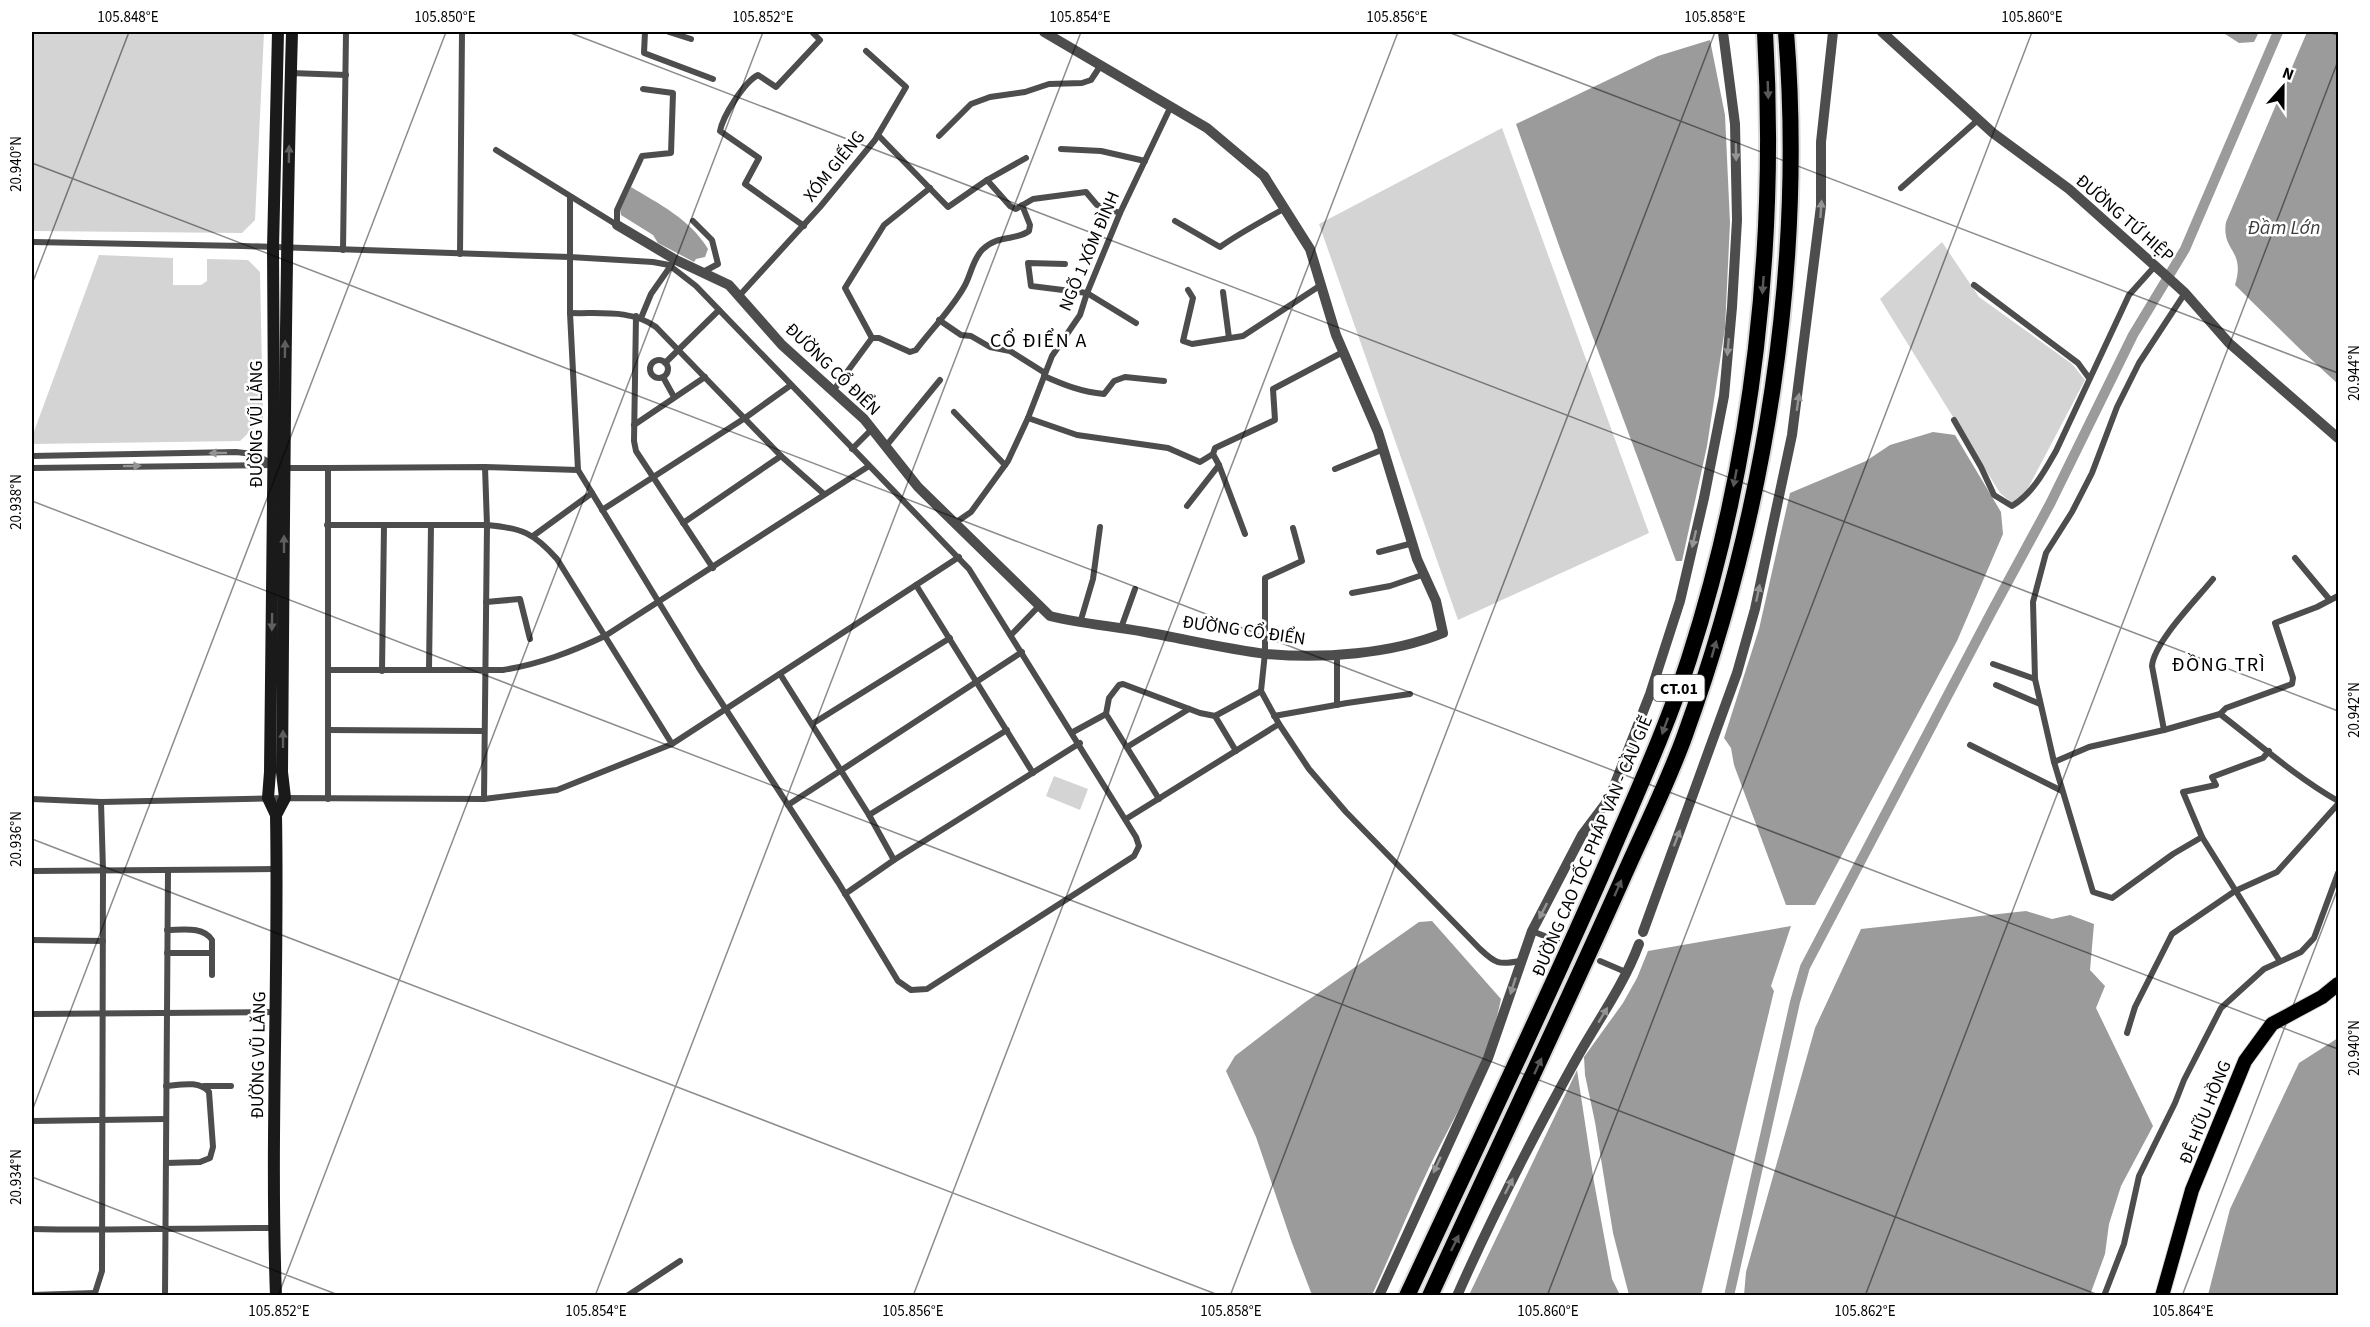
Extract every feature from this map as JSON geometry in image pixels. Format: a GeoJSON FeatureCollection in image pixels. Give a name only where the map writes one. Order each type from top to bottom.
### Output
{"type":"FeatureCollection","features":[{"type":"Feature","properties":{"kind":"highway","name":"ĐƯỜNG CAO TỐC PHÁP VÂN - CẦU GIẼ"},"geometry":{"type":"LineString","coordinates":[[1407,1296],[1565,960],[1664,730],[1689,659],[1715,571],[1746,423],[1762,301],[1769,165],[1765,32]]}},
{"type":"Feature","properties":{"kind":"highway","name":"CT.01"},"geometry":{"type":"LineString","coordinates":[[1430,1296],[1582,971],[1683,739],[1709,665],[1733,581],[1764,443],[1783,302],[1790,153],[1790,75],[1786,32]]}},
{"type":"Feature","properties":{"kind":"main road","name":"ĐƯỜNG VŨ LĂNG"},"geometry":{"type":"LineString","coordinates":[[276,815],[285,798],[282,772],[279,467],[273,248],[278,32]]}},
{"type":"Feature","properties":{"kind":"main road","name":"ĐƯỜNG VŨ LĂNG"},"geometry":{"type":"LineString","coordinates":[[276,1296],[274,1228],[277,869],[276,815],[268,798],[292,32]]}},
{"type":"Feature","properties":{"kind":"main road","name":"ĐÊ HỮU HỒNG"},"geometry":{"type":"LineString","coordinates":[[2162,1296],[2192,1190],[2245,1061],[2272,1024],[2322,997],[2338,984]]}},
{"type":"Feature","properties":{"kind":"street"},"geometry":{"type":"LineString","coordinates":[[343,250],[346,32]]}},
{"type":"Feature","properties":{"kind":"street"},"geometry":{"type":"LineString","coordinates":[[460,254],[462,32]]}},
{"type":"Feature","properties":{"kind":"street"},"geometry":{"type":"LineString","coordinates":[[645,32],[644,54],[713,79]]}},
{"type":"Feature","properties":{"kind":"street"},"geometry":{"type":"LineString","coordinates":[[669,32],[691,39]]}},
{"type":"Feature","properties":{"kind":"street"},"geometry":{"type":"LineString","coordinates":[[804,226],[745,184],[759,158],[720,131],[722,123],[750,79],[758,75],[776,87],[820,40],[812,32]]}},
{"type":"Feature","properties":{"kind":"street","name":"ĐƯỜNG CỔ ĐIỂN"},"geometry":{"type":"LineString","coordinates":[[617,225],[673,263],[729,285],[782,345],[872,429],[918,487],[1050,616],[1080,623],[1265,653],[1306,657],[1424,641],[1443,633],[1436,601],[1413,543],[1384,449],[1343,352],[1310,249],[1264,176],[1207,128],[1044,32]]}},
{"type":"Feature","properties":{"kind":"street"},"geometry":{"type":"LineString","coordinates":[[1379,1296],[1488,1058],[1532,931],[1582,834],[1609,799],[1650,694],[1680,601],[1704,498],[1724,396],[1737,220],[1735,124],[1723,32]]}},
{"type":"Feature","properties":{"kind":"street"},"geometry":{"type":"LineString","coordinates":[[1457,1296],[1484,1234],[1537,1131],[1580,1052],[1628,973],[1737,673],[1755,609],[1797,405],[1821,206],[1821,142],[1833,32]]}},
{"type":"Feature","properties":{"kind":"street","name":"ĐƯỜNG TỨ HIỆP"},"geometry":{"type":"LineString","coordinates":[[1882,32],[1993,133],[2069,189],[2159,269],[2183,291],[2229,343],[2338,438]]}},
{"type":"Feature","properties":{"kind":"street","name":"XÓM GIẾNG"},"geometry":{"type":"LineString","coordinates":[[739,296],[804,226],[878,135],[906,87],[866,51]]}},
{"type":"Feature","properties":{"kind":"street"},"geometry":{"type":"LineString","coordinates":[[939,136],[971,104],[990,97],[1025,92],[1049,84],[1082,83],[1091,80],[1101,65]]}},
{"type":"Feature","properties":{"kind":"street"},"geometry":{"type":"LineString","coordinates":[[291,73],[345,75]]}},
{"type":"Feature","properties":{"kind":"street"},"geometry":{"type":"LineString","coordinates":[[617,225],[617,210],[642,156],[671,153],[673,93],[643,89]]}},
{"type":"Feature","properties":{"kind":"street","name":"NGÕ 1 XÓM ĐÌNH"},"geometry":{"type":"LineString","coordinates":[[955,524],[971,512],[1005,465],[1028,418],[1052,356],[1080,315],[1120,213],[1171,106]]}},
{"type":"Feature","properties":{"kind":"street"},"geometry":{"type":"LineString","coordinates":[[1901,188],[1979,119]]}},
{"type":"Feature","properties":{"kind":"street"},"geometry":{"type":"LineString","coordinates":[[878,135],[948,207],[987,180],[1026,158]]}},
{"type":"Feature","properties":{"kind":"street"},"geometry":{"type":"LineString","coordinates":[[1061,149],[1101,151],[1145,160]]}},
{"type":"Feature","properties":{"kind":"street"},"geometry":{"type":"LineString","coordinates":[[496,150],[617,225]]}},
{"type":"Feature","properties":{"kind":"street"},"geometry":{"type":"LineString","coordinates":[[872,338],[879,338],[910,352],[916,350],[965,286],[974,262],[982,250],[1003,237],[1025,234],[1029,231],[1030,225],[1022,205],[1016,209],[1010,206],[987,180]]}},
{"type":"Feature","properties":{"kind":"street"},"geometry":{"type":"LineString","coordinates":[[872,338],[845,288],[884,225],[930,188]]}},
{"type":"Feature","properties":{"kind":"street","name":"NGÕ 1 XÓM ĐÌNH"},"geometry":{"type":"LineString","coordinates":[[1022,205],[1033,199],[1086,192],[1097,205],[1120,213]]}},
{"type":"Feature","properties":{"kind":"street"},"geometry":{"type":"LineString","coordinates":[[32,242],[570,256],[673,263],[969,569],[1080,743],[1136,837],[1138,846],[1134,856],[927,989],[911,990],[898,981],[845,894],[725,709],[578,470],[570,313],[570,256],[570,197]]}},
{"type":"Feature","properties":{"kind":"street"},"geometry":{"type":"LineString","coordinates":[[1175,220],[1220,247],[1240,232],[1285,208]]}},
{"type":"Feature","properties":{"kind":"street"},"geometry":{"type":"LineString","coordinates":[[693,221],[712,240],[718,264],[702,273]]}},
{"type":"Feature","properties":{"kind":"street","name":"NGÕ 1 XÓM ĐÌNH"},"geometry":{"type":"LineString","coordinates":[[1065,264],[1028,262],[1031,286],[1087,293],[1136,322]]}},
{"type":"Feature","properties":{"kind":"street"},"geometry":{"type":"LineString","coordinates":[[673,263],[651,294],[639,317],[634,369],[636,451],[713,568]]}},
{"type":"Feature","properties":{"kind":"street"},"geometry":{"type":"LineString","coordinates":[[1954,420],[1994,495],[2012,506],[2023,500],[2045,471],[2128,295],[2159,269]]}},
{"type":"Feature","properties":{"kind":"street"},"geometry":{"type":"LineString","coordinates":[[1188,290],[1194,298],[1183,341],[1192,344],[1243,336],[1321,285]]}},
{"type":"Feature","properties":{"kind":"street"},"geometry":{"type":"LineString","coordinates":[[1974,285],[2078,363],[2089,378]]}},
{"type":"Feature","properties":{"kind":"street"},"geometry":{"type":"LineString","coordinates":[[2183,291],[2139,363],[2116,407],[2092,473],[2072,512],[2046,553],[2033,602],[2035,680],[2054,762],[2093,892],[2112,898],[2173,854],[2202,837]]}},
{"type":"Feature","properties":{"kind":"street"},"geometry":{"type":"LineString","coordinates":[[1223,292],[1229,338]]}},
{"type":"Feature","properties":{"kind":"street"},"geometry":{"type":"LineString","coordinates":[[665,363],[719,310]]}},
{"type":"Feature","properties":{"kind":"street"},"geometry":{"type":"LineString","coordinates":[[570,313],[639,317],[656,327],[781,456],[824,494]]}},
{"type":"Feature","properties":{"kind":"street"},"geometry":{"type":"LineString","coordinates":[[939,320],[961,334],[970,336],[990,347],[1010,351],[1045,375],[1072,388],[1104,394],[1114,381],[1125,377],[1164,381]]}},
{"type":"Feature","properties":{"kind":"street"},"geometry":{"type":"LineString","coordinates":[[833,391],[872,338]]}},
{"type":"Feature","properties":{"kind":"street"},"geometry":{"type":"LineString","coordinates":[[1028,418],[1077,435],[1168,448],[1200,462],[1213,454],[1215,448],[1275,420],[1274,389],[1343,352]]}},
{"type":"Feature","properties":{"kind":"street"},"geometry":{"type":"LineString","coordinates":[[656,360],[665,363],[668,372],[663,377],[654,377],[650,370],[651,364],[656,360]]}},
{"type":"Feature","properties":{"kind":"street"},"geometry":{"type":"LineString","coordinates":[[634,369],[650,370]]}},
{"type":"Feature","properties":{"kind":"street"},"geometry":{"type":"LineString","coordinates":[[663,377],[675,397]]}},
{"type":"Feature","properties":{"kind":"street"},"geometry":{"type":"LineString","coordinates":[[634,425],[705,377]]}},
{"type":"Feature","properties":{"kind":"street"},"geometry":{"type":"LineString","coordinates":[[886,446],[940,380]]}},
{"type":"Feature","properties":{"kind":"street"},"geometry":{"type":"LineString","coordinates":[[602,510],[745,418],[791,385]]}},
{"type":"Feature","properties":{"kind":"street"},"geometry":{"type":"LineString","coordinates":[[954,412],[1005,465]]}},
{"type":"Feature","properties":{"kind":"street"},"geometry":{"type":"LineString","coordinates":[[852,448],[872,429]]}},
{"type":"Feature","properties":{"kind":"street"},"geometry":{"type":"LineString","coordinates":[[1335,469],[1384,449]]}},
{"type":"Feature","properties":{"kind":"street"},"geometry":{"type":"LineString","coordinates":[[32,456],[236,452],[253,454],[279,467]]}},
{"type":"Feature","properties":{"kind":"street"},"geometry":{"type":"LineString","coordinates":[[1213,454],[1245,534]]}},
{"type":"Feature","properties":{"kind":"street"},"geometry":{"type":"LineString","coordinates":[[99,455],[100,467]]}},
{"type":"Feature","properties":{"kind":"street"},"geometry":{"type":"LineString","coordinates":[[683,523],[781,456]]}},
{"type":"Feature","properties":{"kind":"street"},"geometry":{"type":"LineString","coordinates":[[1187,506],[1219,465]]}},
{"type":"Feature","properties":{"kind":"street"},"geometry":{"type":"LineString","coordinates":[[329,670],[485,670],[531,665],[564,655],[605,636],[869,466]]}},
{"type":"Feature","properties":{"kind":"street"},"geometry":{"type":"LineString","coordinates":[[32,468],[485,467],[578,470]]}},
{"type":"Feature","properties":{"kind":"street"},"geometry":{"type":"LineString","coordinates":[[484,799],[487,525],[485,467]]}},
{"type":"Feature","properties":{"kind":"street"},"geometry":{"type":"LineString","coordinates":[[328,468],[328,799]]}},
{"type":"Feature","properties":{"kind":"street"},"geometry":{"type":"LineString","coordinates":[[533,536],[592,493]]}},
{"type":"Feature","properties":{"kind":"street"},"geometry":{"type":"LineString","coordinates":[[327,525],[487,525],[509,527],[541,541],[557,559],[672,744]]}},
{"type":"Feature","properties":{"kind":"street"},"geometry":{"type":"LineString","coordinates":[[382,671],[384,525]]}},
{"type":"Feature","properties":{"kind":"street"},"geometry":{"type":"LineString","coordinates":[[429,669],[431,525]]}},
{"type":"Feature","properties":{"kind":"street"},"geometry":{"type":"LineString","coordinates":[[1080,623],[1093,579],[1100,527]]}},
{"type":"Feature","properties":{"kind":"street"},"geometry":{"type":"LineString","coordinates":[[1293,528],[1302,561],[1265,578],[1265,653],[1261,691],[1274,716],[1309,769],[1346,812],[1480,949],[1494,962],[1505,964],[1520,961]]}},
{"type":"Feature","properties":{"kind":"street"},"geometry":{"type":"LineString","coordinates":[[1379,552],[1413,543]]}},
{"type":"Feature","properties":{"kind":"street"},"geometry":{"type":"LineString","coordinates":[[32,799],[101,802],[268,798],[484,799],[557,790],[672,744],[959,557]]}},
{"type":"Feature","properties":{"kind":"street"},"geometry":{"type":"LineString","coordinates":[[2295,558],[2330,600]]}},
{"type":"Feature","properties":{"kind":"street"},"geometry":{"type":"LineString","coordinates":[[1352,593],[1390,586],[1425,574]]}},
{"type":"Feature","properties":{"kind":"street"},"geometry":{"type":"LineString","coordinates":[[2164,730],[2152,659],[2176,622],[2213,579]]}},
{"type":"Feature","properties":{"kind":"street"},"geometry":{"type":"LineString","coordinates":[[916,585],[1033,773]]}},
{"type":"Feature","properties":{"kind":"street"},"geometry":{"type":"LineString","coordinates":[[1121,628],[1135,589]]}},
{"type":"Feature","properties":{"kind":"street"},"geometry":{"type":"LineString","coordinates":[[2054,762],[2089,747],[2164,730],[2220,714],[2226,708],[2292,684],[2293,678],[2275,623],[2338,596]]}},
{"type":"Feature","properties":{"kind":"street"},"geometry":{"type":"LineString","coordinates":[[486,602],[517,598],[522,600],[530,639]]}},
{"type":"Feature","properties":{"kind":"street"},"geometry":{"type":"LineString","coordinates":[[1011,635],[1040,605]]}},
{"type":"Feature","properties":{"kind":"street"},"geometry":{"type":"LineString","coordinates":[[812,724],[950,638]]}},
{"type":"Feature","properties":{"kind":"street"},"geometry":{"type":"LineString","coordinates":[[788,805],[1022,652]]}},
{"type":"Feature","properties":{"kind":"street"},"geometry":{"type":"LineString","coordinates":[[1337,654],[1337,705]]}},
{"type":"Feature","properties":{"kind":"street"},"geometry":{"type":"LineString","coordinates":[[1993,664],[2035,680]]}},
{"type":"Feature","properties":{"kind":"street"},"geometry":{"type":"LineString","coordinates":[[780,674],[869,815],[894,860]]}},
{"type":"Feature","properties":{"kind":"street"},"geometry":{"type":"LineString","coordinates":[[1159,799],[1106,714],[1109,698],[1119,685],[1123,684],[1189,709],[1215,716],[1261,691]]}},
{"type":"Feature","properties":{"kind":"street"},"geometry":{"type":"LineString","coordinates":[[1996,685],[2040,704]]}},
{"type":"Feature","properties":{"kind":"street"},"geometry":{"type":"LineString","coordinates":[[1274,716],[1410,694]]}},
{"type":"Feature","properties":{"kind":"street"},"geometry":{"type":"LineString","coordinates":[[1127,747],[1189,709]]}},
{"type":"Feature","properties":{"kind":"street"},"geometry":{"type":"LineString","coordinates":[[1073,732],[1106,714]]}},
{"type":"Feature","properties":{"kind":"street"},"geometry":{"type":"LineString","coordinates":[[2127,1033],[2135,1007],[2172,934],[2235,891],[2277,872],[2338,802],[2309,785],[2220,714]]}},
{"type":"Feature","properties":{"kind":"street"},"geometry":{"type":"LineString","coordinates":[[1215,716],[1236,751]]}},
{"type":"Feature","properties":{"kind":"street"},"geometry":{"type":"LineString","coordinates":[[1126,819],[1279,724]]}},
{"type":"Feature","properties":{"kind":"street"},"geometry":{"type":"LineString","coordinates":[[328,730],[484,731]]}},
{"type":"Feature","properties":{"kind":"street"},"geometry":{"type":"LineString","coordinates":[[869,815],[1007,730]]}},
{"type":"Feature","properties":{"kind":"street"},"geometry":{"type":"LineString","coordinates":[[845,894],[894,860],[1080,743]]}},
{"type":"Feature","properties":{"kind":"street"},"geometry":{"type":"LineString","coordinates":[[1970,745],[2062,791]]}},
{"type":"Feature","properties":{"kind":"street"},"geometry":{"type":"LineString","coordinates":[[2269,751],[2263,758],[2212,777],[2216,785],[2183,792],[2202,837],[2279,960]]}},
{"type":"Feature","properties":{"kind":"street"},"geometry":{"type":"LineString","coordinates":[[32,1295],[93,1294],[102,1271],[103,870],[101,802]]}},
{"type":"Feature","properties":{"kind":"street"},"geometry":{"type":"LineString","coordinates":[[32,871],[277,869]]}},
{"type":"Feature","properties":{"kind":"street"},"geometry":{"type":"LineString","coordinates":[[165,1296],[168,871]]}},
{"type":"Feature","properties":{"kind":"street"},"geometry":{"type":"LineString","coordinates":[[2104,1296],[2124,1244],[2139,1176],[2221,1008],[2264,969],[2279,960],[2301,952],[2314,938],[2338,873]]}},
{"type":"Feature","properties":{"kind":"street"},"geometry":{"type":"LineString","coordinates":[[167,930],[204,932],[212,940],[212,975]]}},
{"type":"Feature","properties":{"kind":"street"},"geometry":{"type":"LineString","coordinates":[[1532,931],[1557,941]]}},
{"type":"Feature","properties":{"kind":"street"},"geometry":{"type":"LineString","coordinates":[[32,940],[103,941]]}},
{"type":"Feature","properties":{"kind":"street"},"geometry":{"type":"LineString","coordinates":[[167,953],[212,953]]}},
{"type":"Feature","properties":{"kind":"street"},"geometry":{"type":"LineString","coordinates":[[1600,961],[1628,973]]}},
{"type":"Feature","properties":{"kind":"street"},"geometry":{"type":"LineString","coordinates":[[32,1014],[276,1012]]}},
{"type":"Feature","properties":{"kind":"street"},"geometry":{"type":"LineString","coordinates":[[166,1086],[195,1084],[231,1086]]}},
{"type":"Feature","properties":{"kind":"street"},"geometry":{"type":"LineString","coordinates":[[166,1163],[200,1162],[210,1158],[213,1147],[209,1092],[204,1086]]}},
{"type":"Feature","properties":{"kind":"street"},"geometry":{"type":"LineString","coordinates":[[32,1121],[166,1119]]}},
{"type":"Feature","properties":{"kind":"street"},"geometry":{"type":"LineString","coordinates":[[32,1229],[102,1231],[165,1228],[274,1228]]}},
{"type":"Feature","properties":{"kind":"street"},"geometry":{"type":"LineString","coordinates":[[627,1296],[680,1261]]}},
{"type":"Feature","properties":{"kind":"shaded area"},"geometry":{"type":"Polygon","coordinates":[[[32,32],[264,32],[255,220],[242,233],[32,231],[32,32]]]}},
{"type":"Feature","properties":{"kind":"shaded area"},"geometry":{"type":"Polygon","coordinates":[[[1502,128],[1649,533],[1458,620],[1319,224],[1502,128]]]}},
{"type":"Feature","properties":{"kind":"shaded area"},"geometry":{"type":"Polygon","coordinates":[[[1942,242],[1979,297],[2072,364],[2085,380],[2026,492],[2012,503],[2000,493],[1880,299],[1942,242]]]}},
{"type":"Feature","properties":{"kind":"shaded area"},"geometry":{"type":"Polygon","coordinates":[[[99,255],[173,258],[173,285],[201,285],[207,281],[207,259],[248,260],[260,272],[263,419],[240,441],[32,444],[32,437],[99,255]]]}},
{"type":"Feature","properties":{"kind":"shaded area"},"geometry":{"type":"Polygon","coordinates":[[[1054,776],[1088,789],[1080,810],[1046,796],[1054,776]]]}},
{"type":"Feature","properties":{"kind":"water"},"geometry":{"type":"Polygon","coordinates":[[[2222,32],[2259,32],[2254,42],[2239,43],[2222,32]]]}},
{"type":"Feature","properties":{"kind":"water","name":"Đầm Lớn"},"geometry":{"type":"Polygon","coordinates":[[[2307,32],[2338,32],[2338,384],[2235,285],[2238,264],[2225,232],[2226,222],[2307,32]]]}},
{"type":"Feature","properties":{"kind":"water"},"geometry":{"type":"Polygon","coordinates":[[[1710,40],[1725,115],[1730,223],[1725,328],[1707,446],[1682,561],[1676,561],[1516,124],[1658,56],[1710,40]]]}},
{"type":"Feature","properties":{"kind":"water"},"geometry":{"type":"Polygon","coordinates":[[[631,187],[663,206],[692,229],[708,249],[705,257],[696,259],[694,262],[658,243],[653,235],[621,215],[620,210],[631,187]]]}},
{"type":"Feature","properties":{"kind":"water"},"geometry":{"type":"Polygon","coordinates":[[[1933,432],[1955,435],[2001,512],[2003,534],[1957,641],[1815,905],[1786,905],[1734,765],[1731,748],[1724,738],[1759,629],[1790,493],[1866,461],[1890,445],[1933,432]]]}},
{"type":"Feature","properties":{"kind":"water"},"geometry":{"type":"Polygon","coordinates":[[[2026,911],[2052,919],[2070,915],[2094,924],[2090,970],[2105,986],[2096,1008],[2153,1126],[2121,1186],[2109,1224],[2105,1254],[2090,1295],[1744,1295],[1746,1272],[1815,1028],[1861,929],[2026,911]]]}},
{"type":"Feature","properties":{"kind":"water"},"geometry":{"type":"Polygon","coordinates":[[[1432,921],[1501,999],[1496,1022],[1480,1066],[1428,1170],[1372,1295],[1312,1295],[1256,1137],[1226,1071],[1235,1056],[1304,1003],[1419,922],[1432,921]]]}},
{"type":"Feature","properties":{"kind":"water"},"geometry":{"type":"Polygon","coordinates":[[[1791,926],[1771,986],[1774,991],[1701,1295],[1629,1295],[1613,1233],[1585,1075],[1584,1057],[1623,1003],[1648,951],[1791,926]]]}},
{"type":"Feature","properties":{"kind":"water"},"geometry":{"type":"Polygon","coordinates":[[[2338,1038],[2338,1295],[2208,1295],[2230,1209],[2299,1063],[2338,1038]]]}},
{"type":"Feature","properties":{"kind":"water"},"geometry":{"type":"Polygon","coordinates":[[[1577,1070],[1612,1279],[1620,1295],[1469,1295],[1577,1070]]]}},
{"type":"Feature","properties":{"kind":"waterway"},"geometry":{"type":"LineString","coordinates":[[1729,1296],[1795,1002],[1805,967],[2050,504],[2133,335],[2185,249],[2278,32]]}},
{"type":"Feature","properties":{"kind":"district","name":"CỔ ĐIỂN A"},"geometry":{"type":"Point","coordinates":[1039,340]}},
{"type":"Feature","properties":{"kind":"district","name":"ĐỒNG TRÌ"},"geometry":{"type":"Point","coordinates":[2219,664]}}]}
